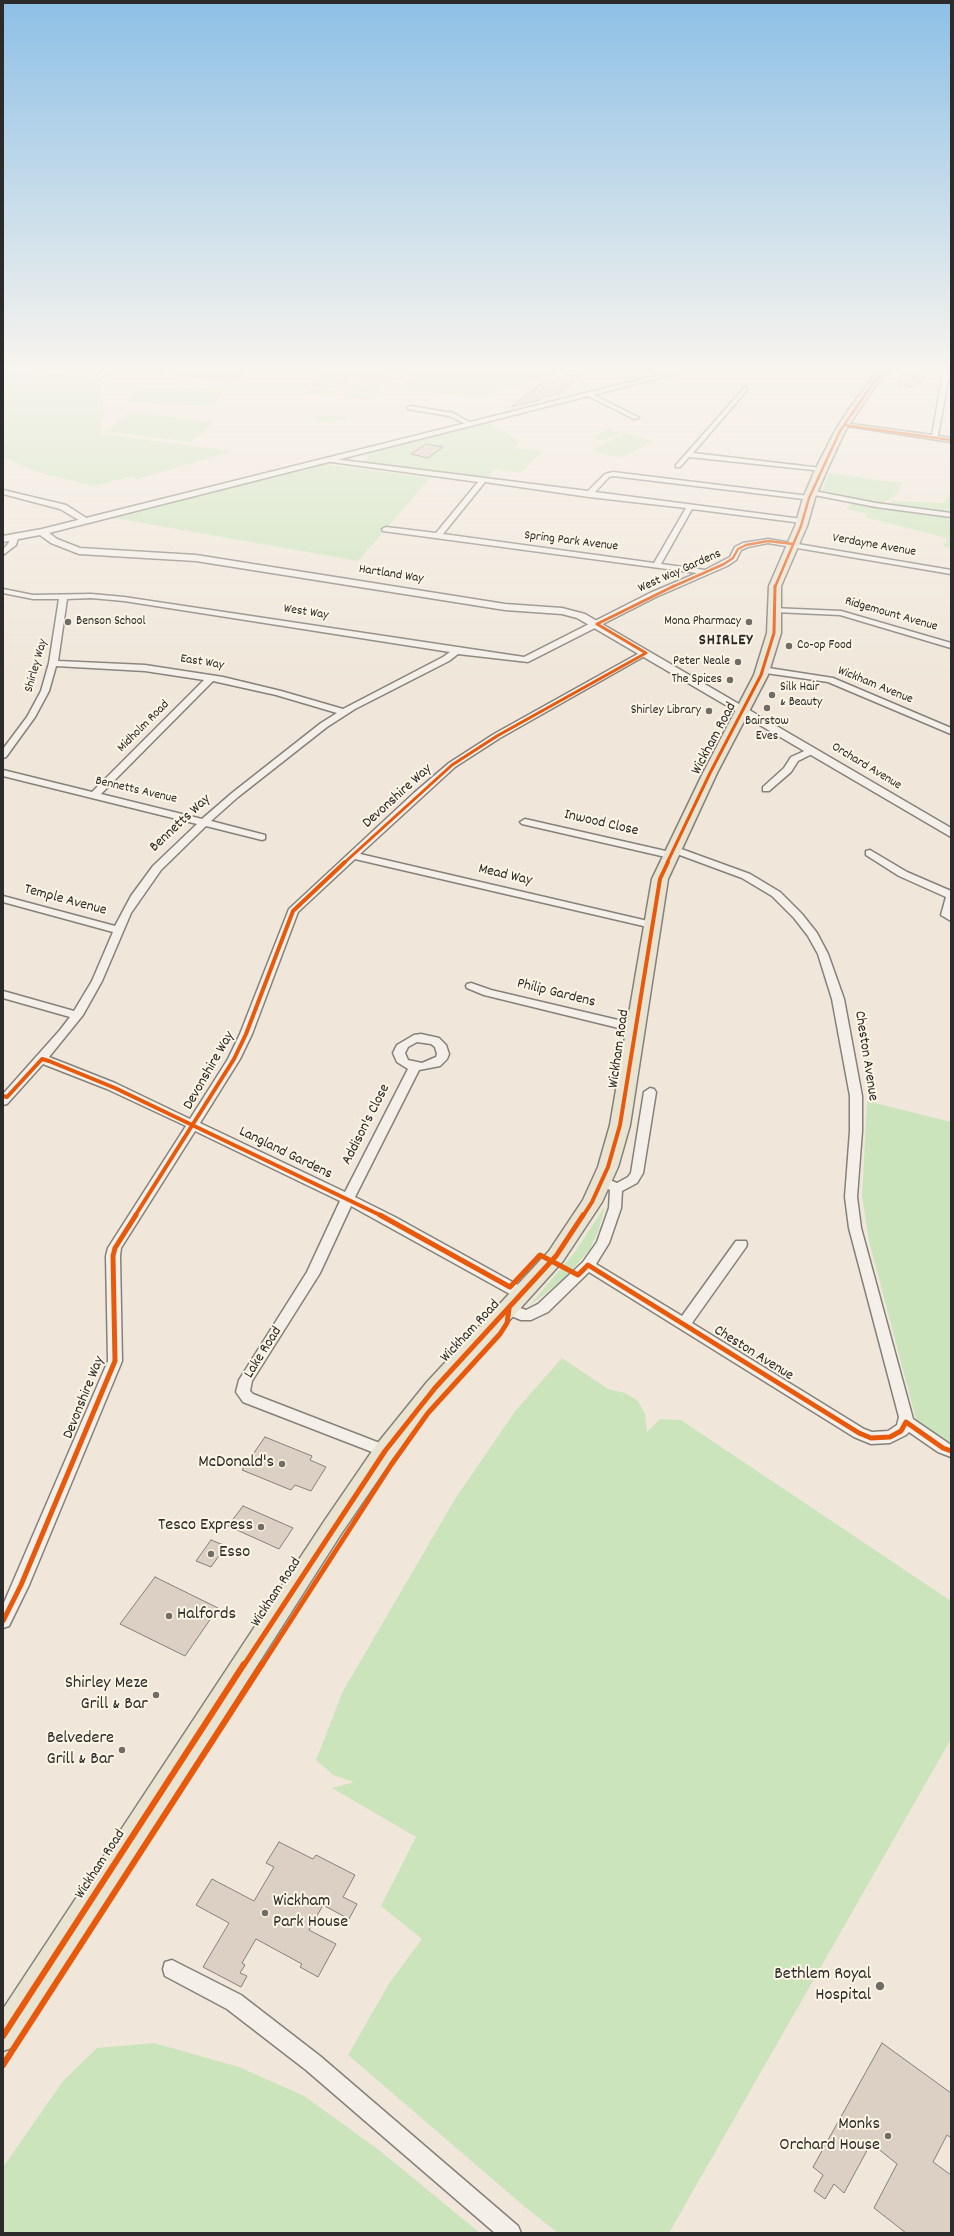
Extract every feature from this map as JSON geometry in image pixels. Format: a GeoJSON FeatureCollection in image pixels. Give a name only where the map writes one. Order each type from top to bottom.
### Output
{"type":"FeatureCollection","features":[{"type":"Feature","properties":{"kind":"highway","name":"Wickham Road"},"geometry":{"type":"LineString","coordinates":[[3,2036],[333,1527],[385,1451],[435,1388],[516,1302],[568,1240],[586,1212],[609,1184],[620,1125],[658,885],[671,852],[743,711],[762,670],[774,633],[775,586],[793,544],[810,495],[820,473]]}},
{"type":"Feature","properties":{"kind":"street"},"geometry":{"type":"LineString","coordinates":[[3,539],[42,532],[274,473]]}},
{"type":"Feature","properties":{"kind":"street"},"geometry":{"type":"LineString","coordinates":[[425,473],[802,521]]}},
{"type":"Feature","properties":{"kind":"street"},"geometry":{"type":"LineString","coordinates":[[590,495],[606,475],[613,474],[810,495],[951,515]]}},
{"type":"Feature","properties":{"kind":"street"},"geometry":{"type":"LineString","coordinates":[[437,537],[482,481]]}},
{"type":"Feature","properties":{"kind":"street"},"geometry":{"type":"LineString","coordinates":[[3,492],[63,507],[87,521]]}},
{"type":"Feature","properties":{"kind":"street"},"geometry":{"type":"LineString","coordinates":[[656,565],[690,507]]}},
{"type":"Feature","properties":{"kind":"street","name":"Spring Park Avenue"},"geometry":{"type":"LineString","coordinates":[[386,529],[706,572]]}},
{"type":"Feature","properties":{"kind":"street","name":"Hartland Way"},"geometry":{"type":"LineString","coordinates":[[42,532],[54,541],[79,551],[196,558],[500,607],[562,611],[581,616],[597,624],[743,711]]}},
{"type":"Feature","properties":{"kind":"street"},"geometry":{"type":"LineString","coordinates":[[3,553],[12,545],[14,538]]}},
{"type":"Feature","properties":{"kind":"street","name":"West Way Gardens"},"geometry":{"type":"LineString","coordinates":[[597,624],[653,595],[728,562],[738,549],[750,543],[768,541],[793,544]]}},
{"type":"Feature","properties":{"kind":"street","name":"Verdayne Avenue"},"geometry":{"type":"LineString","coordinates":[[793,544],[951,572]]}},
{"type":"Feature","properties":{"kind":"street","name":"West Way"},"geometry":{"type":"LineString","coordinates":[[3,591],[26,596],[91,596],[124,598],[434,646],[456,651],[528,659],[597,624]]}},
{"type":"Feature","properties":{"kind":"street","name":"Shirley Way"},"geometry":{"type":"LineString","coordinates":[[3,755],[37,708],[53,662],[63,596]]}},
{"type":"Feature","properties":{"kind":"street","name":"Ridgemount Avenue"},"geometry":{"type":"LineString","coordinates":[[775,610],[841,612],[951,646]]}},
{"type":"Feature","properties":{"kind":"street","name":"Bennetts Way"},"geometry":{"type":"LineString","coordinates":[[4,1098],[42,1059],[77,1016],[97,981],[118,930],[136,896],[154,872],[204,821],[304,740],[343,712],[446,659],[456,651]]}},
{"type":"Feature","properties":{"kind":"street","name":"Devonshire Way"},"geometry":{"type":"LineString","coordinates":[[3,1621],[22,1585],[115,1360],[116,1342],[113,1256],[115,1248],[240,1047],[294,911],[434,779],[462,757],[646,653]]}},
{"type":"Feature","properties":{"kind":"street","name":"East Way"},"geometry":{"type":"LineString","coordinates":[[53,662],[134,667],[211,678],[263,689],[343,712]]}},
{"type":"Feature","properties":{"kind":"street","name":"Wickham Avenue"},"geometry":{"type":"LineString","coordinates":[[762,670],[830,680],[951,731]]}},
{"type":"Feature","properties":{"kind":"street","name":"Midholm Road"},"geometry":{"type":"LineString","coordinates":[[95,795],[211,678]]}},
{"type":"Feature","properties":{"kind":"street","name":"Hartland Way"},"geometry":{"type":"LineString","coordinates":[[719,697],[736,699],[752,692]]}},
{"type":"Feature","properties":{"kind":"street","name":"Orchard Avenue"},"geometry":{"type":"LineString","coordinates":[[743,711],[951,834]]}},
{"type":"Feature","properties":{"kind":"street"},"geometry":{"type":"LineString","coordinates":[[734,727],[750,723],[767,724]]}},
{"type":"Feature","properties":{"kind":"street"},"geometry":{"type":"LineString","coordinates":[[766,789],[788,770],[794,759],[811,751]]}},
{"type":"Feature","properties":{"kind":"street","name":"Bennetts Avenue"},"geometry":{"type":"LineString","coordinates":[[3,773],[204,821],[262,837]]}},
{"type":"Feature","properties":{"kind":"street","name":"Inwood Close"},"geometry":{"type":"LineString","coordinates":[[526,822],[671,852]]}},
{"type":"Feature","properties":{"kind":"street","name":"Cheston Avenue"},"geometry":{"type":"LineString","coordinates":[[588,1265],[864,1436],[877,1439],[890,1438],[901,1431],[906,1422],[855,1228],[851,1197],[856,1131],[856,1096],[838,999],[823,954],[813,935],[798,916],[769,889],[732,870],[671,852]]}},
{"type":"Feature","properties":{"kind":"street"},"geometry":{"type":"LineString","coordinates":[[870,853],[903,874],[951,896],[946,915],[951,918]]}},
{"type":"Feature","properties":{"kind":"street","name":"Mead Way"},"geometry":{"type":"LineString","coordinates":[[352,855],[652,925]]}},
{"type":"Feature","properties":{"kind":"street","name":"Temple Avenue"},"geometry":{"type":"LineString","coordinates":[[3,899],[118,930]]}},
{"type":"Feature","properties":{"kind":"street","name":"Philip Gardens"},"geometry":{"type":"LineString","coordinates":[[471,986],[488,993],[635,1028]]}},
{"type":"Feature","properties":{"kind":"street"},"geometry":{"type":"LineString","coordinates":[[3,994],[77,1016]]}},
{"type":"Feature","properties":{"kind":"street","name":"Langland Gardens"},"geometry":{"type":"LineString","coordinates":[[42,1059],[111,1086],[348,1198],[516,1302]]}},
{"type":"Feature","properties":{"kind":"street","name":"Addison's Close"},"geometry":{"type":"LineString","coordinates":[[348,1198],[415,1066]]}},
{"type":"Feature","properties":{"kind":"street"},"geometry":{"type":"LineString","coordinates":[[609,1184],[628,1184],[637,1173],[650,1092]]}},
{"type":"Feature","properties":{"kind":"street","name":"Wickham Road"},"geometry":{"type":"LineString","coordinates":[[516,1302],[526,1316],[543,1308],[588,1265],[602,1243],[615,1208],[609,1184]]}},
{"type":"Feature","properties":{"kind":"street","name":"Lake Road"},"geometry":{"type":"LineString","coordinates":[[348,1198],[309,1280],[246,1380],[243,1392],[245,1396],[255,1401],[385,1451]]}},
{"type":"Feature","properties":{"kind":"street"},"geometry":{"type":"LineString","coordinates":[[683,1325],[741,1244]]}},
{"type":"Feature","properties":{"kind":"street"},"geometry":{"type":"LineString","coordinates":[[906,1422],[943,1448],[951,1451]]}},
{"type":"Feature","properties":{"kind":"street"},"geometry":{"type":"LineString","coordinates":[[172,1969],[234,2002],[313,2062],[511,2233]]}},
{"type":"Feature","properties":{"kind":"green space"},"geometry":{"type":"Polygon","coordinates":[[[42,473],[156,473],[137,479],[132,476],[94,486],[42,473]]]}},
{"type":"Feature","properties":{"kind":"green space"},"geometry":{"type":"Polygon","coordinates":[[[287,473],[394,473],[430,478],[358,561],[114,518],[287,473]]]}},
{"type":"Feature","properties":{"kind":"green space"},"geometry":{"type":"Polygon","coordinates":[[[442,473],[492,473],[487,479],[442,473]]]}},
{"type":"Feature","properties":{"kind":"green space"},"geometry":{"type":"Polygon","coordinates":[[[829,473],[890,482],[902,482],[898,494],[881,504],[822,490],[829,473]]]}},
{"type":"Feature","properties":{"kind":"green space"},"geometry":{"type":"Polygon","coordinates":[[[951,492],[951,514],[888,505],[893,501],[943,503],[951,492]]]}},
{"type":"Feature","properties":{"kind":"green space"},"geometry":{"type":"Polygon","coordinates":[[[852,503],[951,519],[951,548],[943,546],[947,540],[946,538],[865,517],[868,514],[846,509],[852,503]]]}},
{"type":"Feature","properties":{"kind":"green space"},"geometry":{"type":"Polygon","coordinates":[[[867,1101],[951,1122],[951,1445],[946,1444],[916,1419],[869,1241],[862,1197],[867,1101]]]}},
{"type":"Feature","properties":{"kind":"green space"},"geometry":{"type":"Polygon","coordinates":[[[605,1206],[599,1229],[590,1249],[565,1278],[529,1306],[575,1252],[605,1206]]]}},
{"type":"Feature","properties":{"kind":"green space"},"geometry":{"type":"Polygon","coordinates":[[[562,1358],[608,1389],[625,1393],[638,1401],[645,1414],[647,1432],[660,1419],[681,1420],[951,1601],[951,1739],[669,2233],[558,2233],[525,2207],[348,2055],[390,1982],[422,1939],[381,1906],[416,1837],[332,1788],[354,1782],[333,1775],[316,1760],[343,1691],[455,1499],[516,1410],[562,1358]]]}},
{"type":"Feature","properties":{"kind":"green space"},"geometry":{"type":"Polygon","coordinates":[[[154,2043],[239,2067],[304,2096],[379,2150],[480,2233],[3,2233],[3,2167],[63,2081],[97,2048],[154,2043]]]}},
{"type":"Feature","properties":{"kind":"building","name":"McDonald's"},"geometry":{"type":"Polygon","coordinates":[[[265,1437],[312,1456],[310,1460],[326,1467],[311,1491],[295,1485],[291,1490],[242,1470],[265,1437]]]}},
{"type":"Feature","properties":{"kind":"building","name":"Tesco Express"},"geometry":{"type":"Polygon","coordinates":[[[243,1506],[293,1528],[279,1549],[228,1526],[243,1506]]]}},
{"type":"Feature","properties":{"kind":"building","name":"Esso"},"geometry":{"type":"Polygon","coordinates":[[[211,1540],[226,1546],[211,1567],[196,1561],[211,1540]]]}},
{"type":"Feature","properties":{"kind":"building","name":"Halfords"},"geometry":{"type":"Polygon","coordinates":[[[155,1577],[218,1608],[185,1656],[120,1624],[155,1577]]]}},
{"type":"Feature","properties":{"kind":"building","name":"Wickham Park House"},"geometry":{"type":"Polygon","coordinates":[[[279,1842],[313,1859],[316,1855],[355,1875],[343,1897],[357,1904],[349,1919],[323,1905],[309,1930],[336,1944],[318,1977],[300,1967],[302,1964],[256,1939],[242,1963],[245,1965],[240,1973],[247,1976],[241,1987],[203,1967],[229,1923],[196,1905],[212,1879],[254,1901],[274,1867],[266,1863],[279,1842]]]}},
{"type":"Feature","properties":{"kind":"building","name":"Monks Orchard House"},"geometry":{"type":"Polygon","coordinates":[[[882,2043],[951,2093],[951,2138],[947,2135],[933,2162],[951,2175],[951,2233],[906,2233],[874,2208],[897,2164],[871,2143],[844,2193],[834,2184],[825,2199],[814,2191],[823,2175],[813,2167],[882,2043]]]}},
{"type":"Feature","properties":{"kind":"cycle path"},"geometry":{"type":"LineString","coordinates":[[3,2036],[333,1527],[385,1451],[435,1388],[556,1256],[592,1202],[608,1167],[620,1125],[660,879],[710,773],[761,675],[774,633],[775,586],[801,526],[809,498],[820,473]]}},
{"type":"Feature","properties":{"kind":"cycle path"},"geometry":{"type":"LineString","coordinates":[[597,624],[653,595],[724,564],[733,558],[738,549],[746,545],[768,541],[793,544]]}},
{"type":"Feature","properties":{"kind":"cycle path"},"geometry":{"type":"LineString","coordinates":[[597,624],[646,653]]}},
{"type":"Feature","properties":{"kind":"cycle path"},"geometry":{"type":"LineString","coordinates":[[3,1621],[21,1585],[115,1361],[116,1342],[113,1256],[115,1248],[234,1059],[246,1034],[293,911],[417,795],[452,765],[497,736],[646,653]]}},
{"type":"Feature","properties":{"kind":"cycle path"},"geometry":{"type":"LineString","coordinates":[[3,1096],[7,1097],[42,1059],[49,1061],[115,1088],[314,1182],[390,1220],[510,1287],[540,1255],[578,1275],[588,1265],[859,1433],[871,1438],[890,1437],[901,1431],[906,1422],[943,1448],[951,1451]]}},
{"type":"Feature","properties":{"kind":"cycle path"},"geometry":{"type":"LineString","coordinates":[[3,2065],[391,1465],[428,1413],[500,1334],[507,1323],[509,1309]]}},
{"type":"Feature","properties":{"kind":"place","name":"Benson School"},"geometry":{"type":"Point","coordinates":[68,622]}},
{"type":"Feature","properties":{"kind":"place","name":"Mona Pharmacy"},"geometry":{"type":"Point","coordinates":[749,622]}},
{"type":"Feature","properties":{"kind":"place","name":"Co-op Food"},"geometry":{"type":"Point","coordinates":[789,646]}},
{"type":"Feature","properties":{"kind":"place","name":"Peter Neale"},"geometry":{"type":"Point","coordinates":[738,662]}},
{"type":"Feature","properties":{"kind":"place","name":"The Spices"},"geometry":{"type":"Point","coordinates":[730,680]}},
{"type":"Feature","properties":{"kind":"place","name":"Silk Hair & Beauty"},"geometry":{"type":"Point","coordinates":[772,695]}},
{"type":"Feature","properties":{"kind":"place","name":"Bairstow Eves"},"geometry":{"type":"Point","coordinates":[767,708]}},
{"type":"Feature","properties":{"kind":"place","name":"Shirley Library"},"geometry":{"type":"Point","coordinates":[709,711]}},
{"type":"Feature","properties":{"kind":"place","name":"McDonald's"},"geometry":{"type":"Point","coordinates":[282,1464]}},
{"type":"Feature","properties":{"kind":"place","name":"Tesco Express"},"geometry":{"type":"Point","coordinates":[261,1527]}},
{"type":"Feature","properties":{"kind":"place","name":"Esso"},"geometry":{"type":"Point","coordinates":[211,1554]}},
{"type":"Feature","properties":{"kind":"place","name":"Halfords"},"geometry":{"type":"Point","coordinates":[169,1616]}},
{"type":"Feature","properties":{"kind":"place","name":"Shirley Meze Grill & Bar"},"geometry":{"type":"Point","coordinates":[156,1695]}},
{"type":"Feature","properties":{"kind":"place","name":"Belvedere Grill & Bar"},"geometry":{"type":"Point","coordinates":[122,1750]}},
{"type":"Feature","properties":{"kind":"place","name":"Wickham Park House"},"geometry":{"type":"Point","coordinates":[265,1913]}},
{"type":"Feature","properties":{"kind":"place","name":"Bethlem Royal Hospital"},"geometry":{"type":"Point","coordinates":[880,1986]}},
{"type":"Feature","properties":{"kind":"place","name":"Monks Orchard House"},"geometry":{"type":"Point","coordinates":[888,2136]}},
{"type":"Feature","properties":{"kind":"district","name":"SHIRLEY"},"geometry":{"type":"Point","coordinates":[726,642]}}]}
